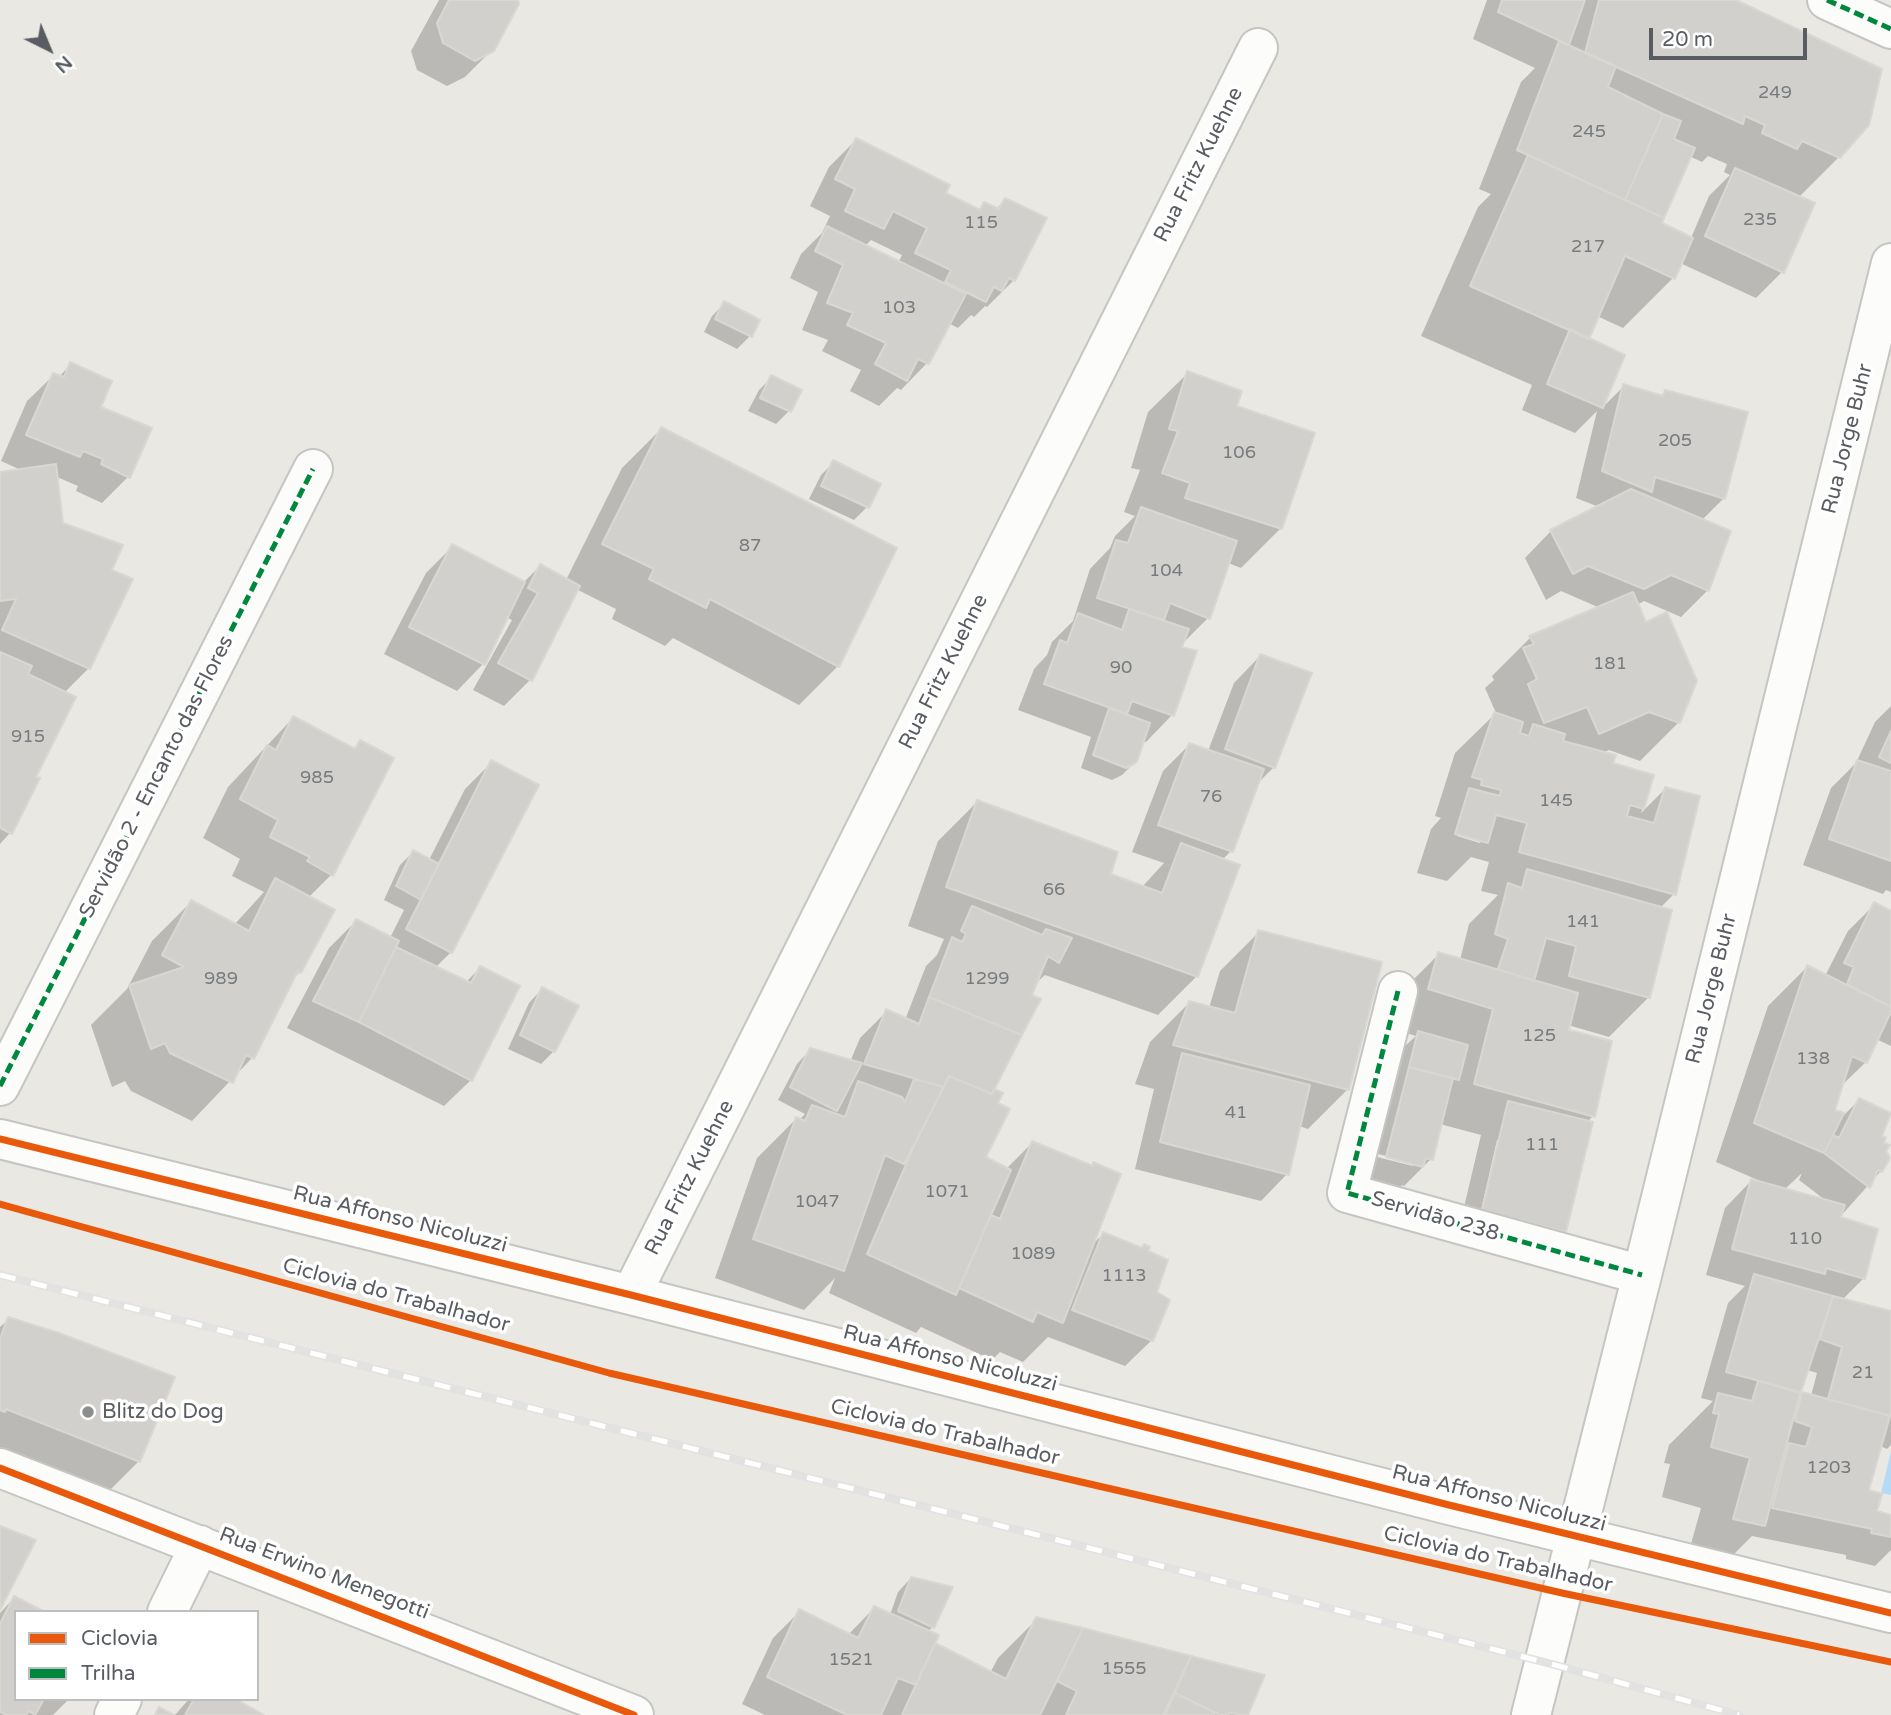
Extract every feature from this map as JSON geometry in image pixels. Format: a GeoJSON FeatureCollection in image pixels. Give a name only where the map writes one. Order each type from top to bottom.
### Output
{"type":"FeatureCollection","features":[{"type":"Feature","properties":{"kind":"street"},"geometry":{"type":"LineString","coordinates":[[1827,0],[1891,29]]}},
{"type":"Feature","properties":{"kind":"street","name":"Rua Fritz Kuehne"},"geometry":{"type":"LineString","coordinates":[[631,1296],[1258,48]]}},
{"type":"Feature","properties":{"kind":"street","name":"Rua Jorge Buhr"},"geometry":{"type":"LineString","coordinates":[[1531,1715],[1891,263]]}},
{"type":"Feature","properties":{"kind":"street","name":"Servidão 2 - Encanto das Flores"},"geometry":{"type":"LineString","coordinates":[[0,1086],[313,468]]}},
{"type":"Feature","properties":{"kind":"street","name":"Servidão 238"},"geometry":{"type":"LineString","coordinates":[[1398,991],[1347,1193],[1642,1275]]}},
{"type":"Feature","properties":{"kind":"street","name":"Rua Affonso Nicoluzzi"},"geometry":{"type":"LineString","coordinates":[[0,1139],[631,1296],[1436,1502],[1891,1613]]}},
{"type":"Feature","properties":{"kind":"street","name":"Rua Erwino Menegotti"},"geometry":{"type":"LineString","coordinates":[[0,1468],[623,1713]]}},
{"type":"Feature","properties":{"kind":"street"},"geometry":{"type":"LineString","coordinates":[[168,1610],[200,1545]]}},
{"type":"Feature","properties":{"kind":"water"},"geometry":{"type":"Polygon","coordinates":[[[1891,1452],[1891,1495],[1881,1493],[1891,1452]]]}},
{"type":"Feature","properties":{"kind":"building"},"geometry":{"type":"Polygon","coordinates":[[[449,0],[518,0],[519,4],[494,51],[475,61],[443,43],[437,23],[449,0]]]}},
{"type":"Feature","properties":{"kind":"building"},"geometry":{"type":"Polygon","coordinates":[[[1502,0],[1585,0],[1569,45],[1498,12],[1502,0]]]}},
{"type":"Feature","properties":{"kind":"building"},"geometry":{"type":"Polygon","coordinates":[[[1599,0],[1736,0],[1882,69],[1869,125],[1840,158],[1802,141],[1797,149],[1762,133],[1765,125],[1745,116],[1743,124],[1585,53],[1599,0]]]}},
{"type":"Feature","properties":{"kind":"building"},"geometry":{"type":"Polygon","coordinates":[[[1559,41],[1616,66],[1608,87],[1663,114],[1625,200],[1517,150],[1559,41]]]}},
{"type":"Feature","properties":{"kind":"building"},"geometry":{"type":"Polygon","coordinates":[[[1663,114],[1681,121],[1674,139],[1695,148],[1664,218],[1625,200],[1663,114]]]}},
{"type":"Feature","properties":{"kind":"building"},"geometry":{"type":"Polygon","coordinates":[[[856,138],[950,185],[946,193],[980,210],[984,202],[999,209],[1005,198],[1047,218],[1015,281],[1009,278],[1002,291],[994,287],[986,302],[945,282],[951,270],[915,253],[927,228],[893,211],[884,229],[845,211],[855,189],[835,179],[856,138]]]}},
{"type":"Feature","properties":{"kind":"building"},"geometry":{"type":"Polygon","coordinates":[[[1528,155],[1664,218],[1662,223],[1693,238],[1675,279],[1625,256],[1589,339],[1470,286],[1528,155]]]}},
{"type":"Feature","properties":{"kind":"building"},"geometry":{"type":"Polygon","coordinates":[[[1735,168],[1815,203],[1784,273],[1705,236],[1735,168]]]}},
{"type":"Feature","properties":{"kind":"building"},"geometry":{"type":"Polygon","coordinates":[[[827,226],[966,294],[929,364],[918,359],[907,381],[875,364],[886,343],[847,325],[853,313],[827,303],[843,265],[815,251],[827,226]]]}},
{"type":"Feature","properties":{"kind":"building"},"geometry":{"type":"Polygon","coordinates":[[[724,301],[760,320],[752,337],[715,319],[724,301]]]}},
{"type":"Feature","properties":{"kind":"building"},"geometry":{"type":"Polygon","coordinates":[[[1570,329],[1625,355],[1603,408],[1547,384],[1570,329]]]}},
{"type":"Feature","properties":{"kind":"building"},"geometry":{"type":"Polygon","coordinates":[[[70,362],[112,381],[101,407],[152,428],[130,478],[101,464],[103,459],[83,451],[80,457],[26,435],[53,373],[64,377],[70,362]]]}},
{"type":"Feature","properties":{"kind":"building"},"geometry":{"type":"Polygon","coordinates":[[[1187,371],[1242,391],[1237,406],[1315,433],[1282,529],[1185,498],[1190,483],[1162,473],[1178,431],[1169,429],[1187,371]]]}},
{"type":"Feature","properties":{"kind":"building"},"geometry":{"type":"Polygon","coordinates":[[[771,375],[802,390],[791,412],[760,398],[771,375]]]}},
{"type":"Feature","properties":{"kind":"building"},"geometry":{"type":"Polygon","coordinates":[[[1623,384],[1663,396],[1665,390],[1748,412],[1725,499],[1655,477],[1652,492],[1602,471],[1623,384]]]}},
{"type":"Feature","properties":{"kind":"building"},"geometry":{"type":"Polygon","coordinates":[[[661,427],[897,548],[839,667],[710,599],[706,608],[649,579],[654,569],[602,544],[661,427]]]}},
{"type":"Feature","properties":{"kind":"building"},"geometry":{"type":"Polygon","coordinates":[[[833,460],[881,484],[869,508],[821,486],[833,460]]]}},
{"type":"Feature","properties":{"kind":"building"},"geometry":{"type":"Polygon","coordinates":[[[56,464],[63,523],[123,545],[112,570],[133,579],[90,669],[2,630],[16,599],[0,601],[0,472],[56,464]]]}},
{"type":"Feature","properties":{"kind":"building"},"geometry":{"type":"Polygon","coordinates":[[[1631,489],[1731,531],[1709,591],[1671,575],[1644,589],[1588,566],[1573,574],[1550,530],[1631,489]]]}},
{"type":"Feature","properties":{"kind":"building"},"geometry":{"type":"Polygon","coordinates":[[[1141,507],[1237,541],[1210,619],[1170,603],[1164,620],[1097,598],[1116,540],[1128,543],[1141,507]]]}},
{"type":"Feature","properties":{"kind":"building"},"geometry":{"type":"Polygon","coordinates":[[[452,544],[525,582],[485,665],[409,627],[452,544]]]}},
{"type":"Feature","properties":{"kind":"building"},"geometry":{"type":"Polygon","coordinates":[[[540,564],[580,586],[532,681],[498,663],[538,593],[528,588],[540,564]]]}},
{"type":"Feature","properties":{"kind":"building"},"geometry":{"type":"Polygon","coordinates":[[[1633,592],[1646,622],[1667,612],[1697,681],[1680,723],[1649,712],[1599,734],[1587,707],[1544,723],[1528,684],[1537,679],[1523,648],[1534,644],[1529,636],[1633,592]]]}},
{"type":"Feature","properties":{"kind":"building"},"geometry":{"type":"Polygon","coordinates":[[[1129,609],[1189,629],[1182,647],[1197,651],[1174,716],[1132,701],[1127,714],[1044,684],[1060,640],[1067,643],[1078,613],[1122,630],[1129,609]]]}},
{"type":"Feature","properties":{"kind":"building"},"geometry":{"type":"Polygon","coordinates":[[[0,652],[32,666],[28,674],[76,697],[36,777],[40,778],[12,834],[0,828],[0,652]]]}},
{"type":"Feature","properties":{"kind":"building"},"geometry":{"type":"Polygon","coordinates":[[[1260,654],[1312,673],[1275,768],[1225,749],[1260,654]]]}},
{"type":"Feature","properties":{"kind":"building"},"geometry":{"type":"Polygon","coordinates":[[[1109,708],[1150,723],[1137,762],[1126,768],[1093,755],[1109,708]]]}},
{"type":"Feature","properties":{"kind":"building"},"geometry":{"type":"Polygon","coordinates":[[[1494,712],[1523,722],[1520,733],[1529,736],[1533,724],[1565,734],[1563,741],[1616,755],[1613,763],[1654,775],[1644,809],[1630,805],[1627,816],[1654,823],[1665,787],[1700,796],[1676,895],[1519,852],[1527,823],[1496,815],[1488,843],[1455,834],[1469,788],[1500,796],[1501,790],[1481,785],[1482,780],[1472,777],[1494,712]]]}},
{"type":"Feature","properties":{"kind":"building"},"geometry":{"type":"Polygon","coordinates":[[[293,716],[355,749],[360,740],[394,758],[333,876],[307,861],[310,857],[270,837],[278,820],[240,799],[267,745],[276,750],[293,716]]]}},
{"type":"Feature","properties":{"kind":"building"},"geometry":{"type":"Polygon","coordinates":[[[1891,731],[1891,763],[1879,757],[1891,731]]]}},
{"type":"Feature","properties":{"kind":"building"},"geometry":{"type":"Polygon","coordinates":[[[1189,743],[1264,769],[1233,852],[1158,825],[1189,743]]]}},
{"type":"Feature","properties":{"kind":"building"},"geometry":{"type":"Polygon","coordinates":[[[491,760],[539,785],[452,953],[406,929],[491,760]]]}},
{"type":"Feature","properties":{"kind":"building"},"geometry":{"type":"Polygon","coordinates":[[[1857,760],[1891,771],[1891,861],[1829,839],[1857,760]]]}},
{"type":"Feature","properties":{"kind":"building"},"geometry":{"type":"Polygon","coordinates":[[[977,800],[1118,852],[1111,874],[1162,893],[1181,843],[1240,865],[1198,977],[946,887],[977,800]]]}},
{"type":"Feature","properties":{"kind":"building"},"geometry":{"type":"Polygon","coordinates":[[[413,850],[439,864],[421,900],[396,886],[413,850]]]}},
{"type":"Feature","properties":{"kind":"building"},"geometry":{"type":"Polygon","coordinates":[[[1527,869],[1672,910],[1650,998],[1569,976],[1576,946],[1546,938],[1534,981],[1498,969],[1508,939],[1495,934],[1508,883],[1522,888],[1527,869]]]}},
{"type":"Feature","properties":{"kind":"building"},"geometry":{"type":"Polygon","coordinates":[[[275,878],[335,910],[301,973],[298,971],[254,1059],[246,1055],[233,1083],[170,1053],[165,1043],[151,1049],[129,985],[184,967],[162,955],[191,900],[249,931],[275,878]]]}},
{"type":"Feature","properties":{"kind":"building"},"geometry":{"type":"Polygon","coordinates":[[[1874,902],[1891,911],[1891,1007],[1847,984],[1854,967],[1844,963],[1874,902]]]}},
{"type":"Feature","properties":{"kind":"building"},"geometry":{"type":"Polygon","coordinates":[[[972,906],[1042,935],[1046,929],[1072,938],[1059,963],[1048,956],[1032,995],[1041,999],[1022,1035],[929,997],[952,937],[962,942],[966,934],[961,931],[972,906]]]}},
{"type":"Feature","properties":{"kind":"building"},"geometry":{"type":"Polygon","coordinates":[[[356,919],[399,941],[359,1022],[313,1001],[356,919]]]}},
{"type":"Feature","properties":{"kind":"building"},"geometry":{"type":"Polygon","coordinates":[[[1258,930],[1382,962],[1349,1090],[1173,1045],[1189,1001],[1235,1013],[1258,930]]]}},
{"type":"Feature","properties":{"kind":"building"},"geometry":{"type":"Polygon","coordinates":[[[396,947],[471,983],[480,966],[520,986],[472,1081],[359,1022],[396,947]]]}},
{"type":"Feature","properties":{"kind":"building"},"geometry":{"type":"Polygon","coordinates":[[[1438,952],[1578,993],[1569,1030],[1612,1041],[1595,1117],[1474,1084],[1493,1009],[1428,989],[1438,952]]]}},
{"type":"Feature","properties":{"kind":"building"},"geometry":{"type":"Polygon","coordinates":[[[1807,965],[1891,1007],[1867,1063],[1852,1056],[1835,1110],[1844,1113],[1824,1153],[1754,1123],[1807,965]]]}},
{"type":"Feature","properties":{"kind":"building"},"geometry":{"type":"Polygon","coordinates":[[[542,987],[579,1006],[555,1052],[520,1035],[542,987]]]}},
{"type":"Feature","properties":{"kind":"building"},"geometry":{"type":"Polygon","coordinates":[[[929,997],[1022,1035],[992,1094],[949,1076],[944,1087],[864,1064],[886,1009],[919,1024],[929,997]]]}},
{"type":"Feature","properties":{"kind":"building"},"geometry":{"type":"Polygon","coordinates":[[[1418,1031],[1468,1045],[1459,1080],[1409,1067],[1418,1031]]]}},
{"type":"Feature","properties":{"kind":"building"},"geometry":{"type":"Polygon","coordinates":[[[810,1048],[862,1063],[837,1111],[790,1087],[810,1048]]]}},
{"type":"Feature","properties":{"kind":"building"},"geometry":{"type":"Polygon","coordinates":[[[1182,1053],[1310,1085],[1289,1175],[1160,1142],[1182,1053]]]}},
{"type":"Feature","properties":{"kind":"building"},"geometry":{"type":"Polygon","coordinates":[[[1409,1067],[1453,1078],[1433,1160],[1426,1158],[1423,1167],[1386,1157],[1409,1067]]]}},
{"type":"Feature","properties":{"kind":"building"},"geometry":{"type":"Polygon","coordinates":[[[949,1076],[992,1094],[994,1089],[1003,1093],[998,1103],[1010,1109],[986,1157],[1011,1170],[956,1295],[867,1254],[915,1144],[949,1076]]]}},
{"type":"Feature","properties":{"kind":"building"},"geometry":{"type":"Polygon","coordinates":[[[914,1079],[944,1087],[904,1164],[885,1155],[844,1271],[753,1239],[796,1117],[805,1121],[812,1105],[845,1117],[858,1081],[902,1097],[905,1102],[914,1079]]]}},
{"type":"Feature","properties":{"kind":"building"},"geometry":{"type":"Polygon","coordinates":[[[1859,1098],[1891,1113],[1882,1136],[1886,1138],[1884,1143],[1890,1145],[1886,1151],[1890,1158],[1882,1172],[1878,1170],[1870,1188],[1824,1153],[1833,1135],[1839,1138],[1859,1098]]]}},
{"type":"Feature","properties":{"kind":"building"},"geometry":{"type":"Polygon","coordinates":[[[1508,1101],[1593,1122],[1566,1232],[1482,1210],[1508,1101]]]}},
{"type":"Feature","properties":{"kind":"building"},"geometry":{"type":"Polygon","coordinates":[[[1032,1141],[1093,1166],[1093,1162],[1121,1174],[1063,1323],[1037,1312],[1033,1322],[959,1288],[991,1215],[1000,1219],[1032,1141]]]}},
{"type":"Feature","properties":{"kind":"building"},"geometry":{"type":"Polygon","coordinates":[[[1751,1179],[1845,1205],[1841,1217],[1878,1229],[1865,1279],[1826,1268],[1825,1274],[1732,1249],[1751,1179]]]}},
{"type":"Feature","properties":{"kind":"building"},"geometry":{"type":"Polygon","coordinates":[[[1103,1232],[1142,1248],[1144,1244],[1150,1247],[1148,1251],[1168,1260],[1157,1292],[1170,1300],[1153,1341],[1072,1310],[1103,1232]]]}},
{"type":"Feature","properties":{"kind":"building"},"geometry":{"type":"Polygon","coordinates":[[[1754,1274],[1833,1296],[1801,1392],[1726,1372],[1754,1274]]]}},
{"type":"Feature","properties":{"kind":"building"},"geometry":{"type":"Polygon","coordinates":[[[1833,1296],[1891,1311],[1891,1416],[1828,1399],[1842,1347],[1820,1339],[1833,1296]]]}},
{"type":"Feature","properties":{"kind":"building"},"geometry":{"type":"Polygon","coordinates":[[[8,1317],[59,1333],[175,1377],[140,1462],[6,1409],[5,1412],[0,1410],[0,1339],[8,1317]]]}},
{"type":"Feature","properties":{"kind":"building"},"geometry":{"type":"Polygon","coordinates":[[[1758,1381],[1800,1393],[1765,1526],[1733,1519],[1750,1458],[1711,1447],[1719,1414],[1713,1413],[1718,1393],[1752,1401],[1758,1381]]]}},
{"type":"Feature","properties":{"kind":"building"},"geometry":{"type":"Polygon","coordinates":[[[1802,1392],[1890,1416],[1869,1490],[1882,1494],[1877,1511],[1891,1515],[1891,1537],[1871,1533],[1872,1529],[1772,1508],[1789,1443],[1806,1447],[1812,1427],[1795,1421],[1802,1392]]]}},
{"type":"Feature","properties":{"kind":"building"},"geometry":{"type":"Polygon","coordinates":[[[0,1526],[36,1540],[0,1610],[0,1526]]]}},
{"type":"Feature","properties":{"kind":"building"},"geometry":{"type":"Polygon","coordinates":[[[911,1577],[953,1587],[934,1628],[898,1611],[911,1577]]]}},
{"type":"Feature","properties":{"kind":"building"},"geometry":{"type":"Polygon","coordinates":[[[14,1596],[41,1610],[14,1610],[14,1701],[43,1701],[35,1715],[29,1711],[26,1715],[7,1715],[0,1712],[0,1624],[14,1596]]]}},
{"type":"Feature","properties":{"kind":"building"},"geometry":{"type":"Polygon","coordinates":[[[874,1606],[939,1635],[916,1685],[898,1678],[881,1715],[847,1715],[767,1677],[799,1609],[858,1638],[874,1606]]]}},
{"type":"Feature","properties":{"kind":"building"},"geometry":{"type":"Polygon","coordinates":[[[1036,1617],[1083,1628],[1040,1715],[902,1715],[935,1643],[1006,1679],[1036,1617]]]}},
{"type":"Feature","properties":{"kind":"building"},"geometry":{"type":"Polygon","coordinates":[[[1083,1628],[1191,1656],[1163,1715],[1066,1715],[1077,1691],[1057,1681],[1083,1628]]]}},
{"type":"Feature","properties":{"kind":"building"},"geometry":{"type":"Polygon","coordinates":[[[1191,1656],[1265,1675],[1248,1715],[1220,1715],[1175,1693],[1191,1656]]]}},
{"type":"Feature","properties":{"kind":"building"},"geometry":{"type":"Polygon","coordinates":[[[1175,1693],[1215,1713],[1214,1715],[1165,1715],[1175,1693]]]}},
{"type":"Feature","properties":{"kind":"building"},"geometry":{"type":"Polygon","coordinates":[[[193,1701],[240,1701],[264,1715],[185,1715],[193,1701]]]}},
{"type":"Feature","properties":{"kind":"building"},"geometry":{"type":"Polygon","coordinates":[[[159,1707],[174,1715],[155,1715],[159,1707]]]}},
{"type":"Feature","properties":{"kind":"railway"},"geometry":{"type":"LineString","coordinates":[[0,1275],[1544,1662],[1739,1715]]}},
{"type":"Feature","properties":{"kind":"marked path"},"geometry":{"type":"LineString","coordinates":[[1827,0],[1891,29]]}},
{"type":"Feature","properties":{"kind":"marked path"},"geometry":{"type":"LineString","coordinates":[[0,1086],[313,469]]}},
{"type":"Feature","properties":{"kind":"marked path"},"geometry":{"type":"LineString","coordinates":[[1398,991],[1347,1193],[1642,1275]]}},
{"type":"Feature","properties":{"kind":"cycle path"},"geometry":{"type":"LineString","coordinates":[[0,1139],[631,1295],[1449,1505],[1891,1613]]}},
{"type":"Feature","properties":{"kind":"cycle path","name":"Ciclovia do Trabalhador"},"geometry":{"type":"LineString","coordinates":[[0,1204],[609,1373],[1562,1593],[1891,1662]]}},
{"type":"Feature","properties":{"kind":"cycle path"},"geometry":{"type":"LineString","coordinates":[[0,1468],[634,1715]]}},
{"type":"Feature","properties":{"kind":"place","name":"Blitz do Dog"},"geometry":{"type":"Point","coordinates":[88,1412]}}]}
